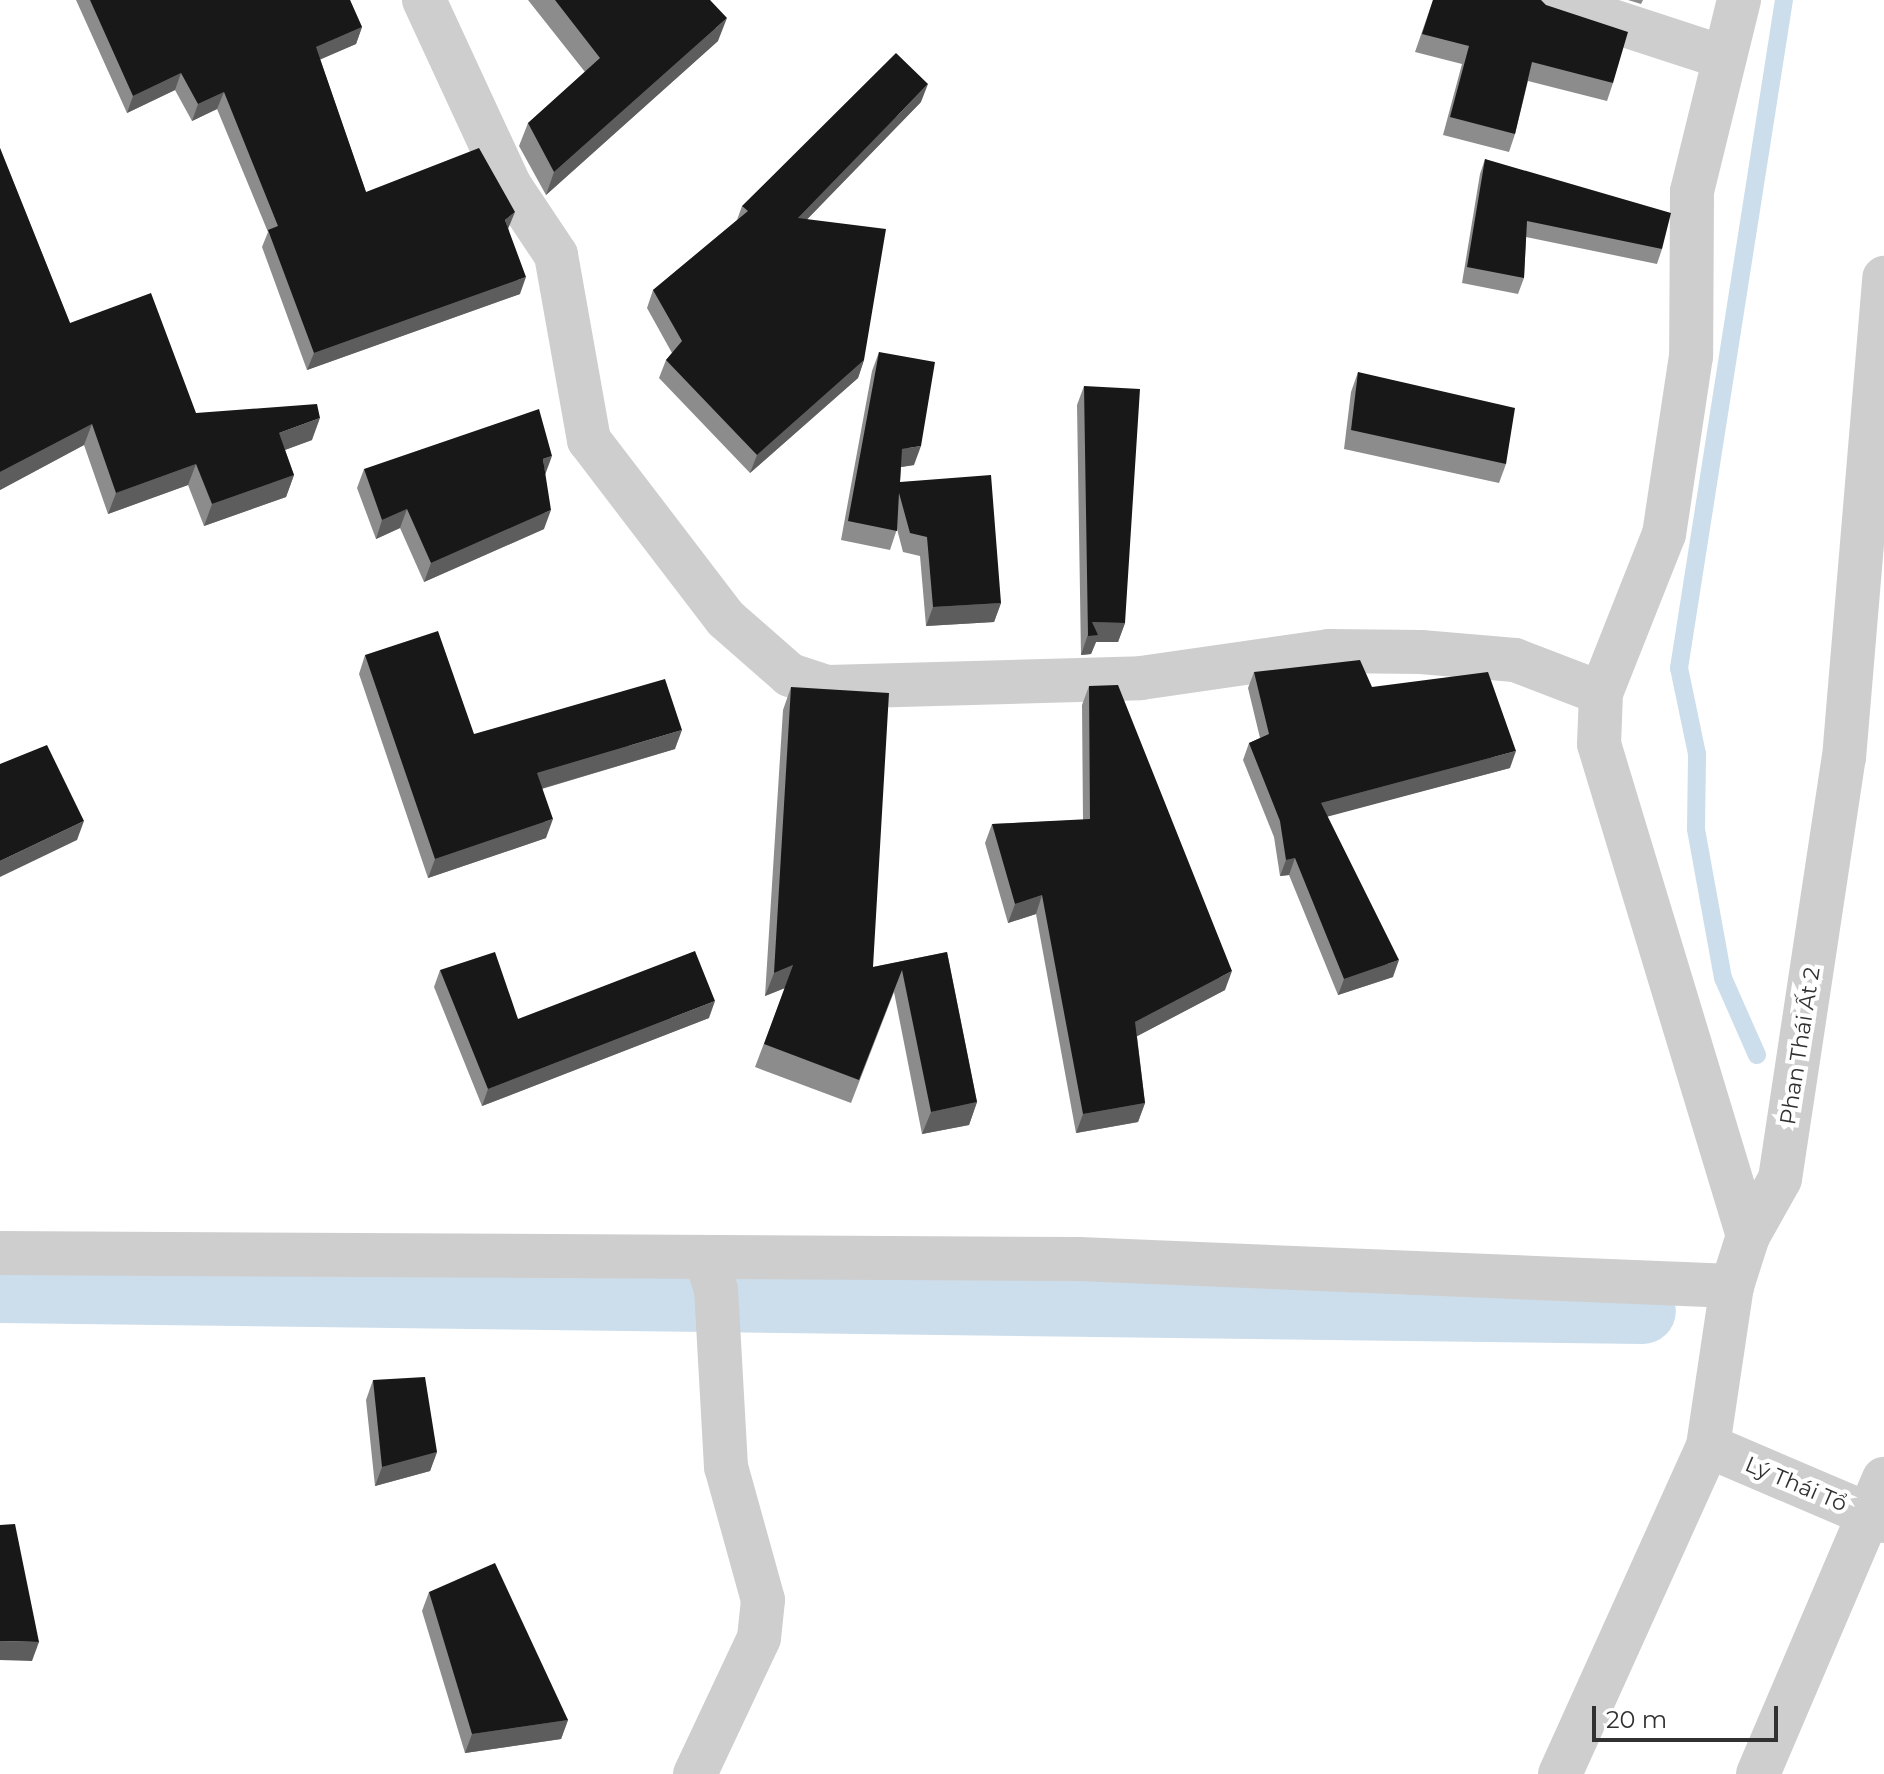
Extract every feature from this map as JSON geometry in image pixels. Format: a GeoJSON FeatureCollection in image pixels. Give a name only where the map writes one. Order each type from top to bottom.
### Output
{"type":"FeatureCollection","features":[{"type":"Feature","properties":{"kind":"street"},"geometry":{"type":"LineString","coordinates":[[424,0],[510,186],[556,255],[589,440],[726,619],[790,675],[828,687],[1125,679],[1329,651],[1421,652],[1515,660],[1601,693]]}},
{"type":"Feature","properties":{"kind":"street"},"geometry":{"type":"LineString","coordinates":[[1548,0],[1719,56]]}},
{"type":"Feature","properties":{"kind":"street"},"geometry":{"type":"LineString","coordinates":[[1739,0],[1719,56],[1692,191],[1691,356],[1664,534],[1601,693],[1599,744],[1748,1236]]}},
{"type":"Feature","properties":{"kind":"street","name":"Phan Thái Ất 2"},"geometry":{"type":"LineString","coordinates":[[1560,1774],[1708,1446],[1732,1286],[1748,1236],[1780,1179],[1844,758],[1884,278]]}},
{"type":"Feature","properties":{"kind":"street"},"geometry":{"type":"LineString","coordinates":[[0,1253],[711,1273],[1079,1259],[1732,1286]]}},
{"type":"Feature","properties":{"kind":"street"},"geometry":{"type":"LineString","coordinates":[[695,1774],[759,1638],[763,1600],[726,1467],[711,1273]]}},
{"type":"Feature","properties":{"kind":"street","name":"Lý Thái Tổ"},"geometry":{"type":"LineString","coordinates":[[1708,1446],[1879,1505]]}},
{"type":"Feature","properties":{"kind":"street"},"geometry":{"type":"LineString","coordinates":[[1758,1774],[1879,1505]]}},
{"type":"Feature","properties":{"kind":"building"},"geometry":{"type":"Polygon","coordinates":[[[90,0],[350,0],[362,27],[316,47],[366,192],[479,148],[515,212],[505,220],[526,277],[314,353],[268,230],[278,226],[224,92],[198,104],[181,73],[133,96],[90,0]]]}},
{"type":"Feature","properties":{"kind":"building"},"geometry":{"type":"Polygon","coordinates":[[[555,0],[710,0],[727,18],[554,172],[528,123],[600,58],[555,0]]]}},
{"type":"Feature","properties":{"kind":"building"},"geometry":{"type":"Polygon","coordinates":[[[1433,0],[1541,0],[1546,5],[1628,32],[1613,83],[1532,62],[1515,134],[1450,117],[1469,46],[1422,34],[1433,0]]]}},
{"type":"Feature","properties":{"kind":"building"},"geometry":{"type":"Polygon","coordinates":[[[896,53],[928,84],[798,218],[886,229],[864,360],[757,455],[666,360],[682,341],[653,290],[748,211],[742,206],[896,53]]]}},
{"type":"Feature","properties":{"kind":"building"},"geometry":{"type":"Polygon","coordinates":[[[0,148],[70,323],[151,293],[196,413],[317,404],[320,418],[279,433],[294,475],[212,504],[196,464],[116,493],[92,424],[0,472],[0,148]]]}},
{"type":"Feature","properties":{"kind":"building"},"geometry":{"type":"Polygon","coordinates":[[[1485,159],[1671,213],[1662,249],[1527,221],[1524,278],[1467,267],[1485,159]]]}},
{"type":"Feature","properties":{"kind":"building"},"geometry":{"type":"Polygon","coordinates":[[[879,352],[935,362],[921,446],[902,449],[900,482],[991,475],[1001,603],[933,607],[927,537],[910,533],[899,493],[897,531],[848,521],[879,352]]]}},
{"type":"Feature","properties":{"kind":"building"},"geometry":{"type":"Polygon","coordinates":[[[1358,372],[1515,408],[1506,464],[1351,430],[1358,372]]]}},
{"type":"Feature","properties":{"kind":"building"},"geometry":{"type":"Polygon","coordinates":[[[1084,386],[1140,389],[1125,623],[1092,622],[1098,635],[1088,636],[1084,386]]]}},
{"type":"Feature","properties":{"kind":"building"},"geometry":{"type":"Polygon","coordinates":[[[539,409],[552,456],[543,459],[551,510],[431,563],[407,509],[382,520],[364,469],[539,409]]]}},
{"type":"Feature","properties":{"kind":"building"},"geometry":{"type":"Polygon","coordinates":[[[438,631],[474,734],[665,679],[682,730],[537,773],[553,819],[435,859],[365,655],[438,631]]]}},
{"type":"Feature","properties":{"kind":"building"},"geometry":{"type":"Polygon","coordinates":[[[1360,660],[1372,687],[1488,672],[1516,751],[1321,803],[1399,960],[1344,979],[1295,858],[1286,860],[1280,821],[1249,743],[1269,734],[1254,672],[1360,660]]]}},
{"type":"Feature","properties":{"kind":"building"},"geometry":{"type":"Polygon","coordinates":[[[1118,685],[1232,971],[1135,1022],[1145,1103],[1083,1114],[1042,895],[1015,904],[992,824],[1090,819],[1089,686],[1118,685]]]}},
{"type":"Feature","properties":{"kind":"building"},"geometry":{"type":"Polygon","coordinates":[[[791,687],[889,693],[873,967],[947,952],[977,1102],[931,1112],[902,970],[859,1080],[764,1044],[793,965],[774,973],[791,687]]]}},
{"type":"Feature","properties":{"kind":"building"},"geometry":{"type":"Polygon","coordinates":[[[47,745],[84,821],[0,861],[0,764],[47,745]]]}},
{"type":"Feature","properties":{"kind":"building"},"geometry":{"type":"Polygon","coordinates":[[[695,951],[715,1001],[488,1089],[440,970],[495,952],[518,1019],[695,951]]]}},
{"type":"Feature","properties":{"kind":"building"},"geometry":{"type":"Polygon","coordinates":[[[425,1377],[437,1452],[382,1467],[373,1380],[425,1377]]]}},
{"type":"Feature","properties":{"kind":"building"},"geometry":{"type":"Polygon","coordinates":[[[15,1524],[39,1642],[0,1641],[0,1525],[15,1524]]]}},
{"type":"Feature","properties":{"kind":"building"},"geometry":{"type":"Polygon","coordinates":[[[495,1563],[568,1720],[472,1734],[429,1592],[495,1563]]]}},
{"type":"Feature","properties":{"kind":"waterway"},"geometry":{"type":"LineString","coordinates":[[1757,1055],[1723,978],[1696,829],[1697,754],[1679,668],[1784,0]]}},
{"type":"Feature","properties":{"kind":"waterway"},"geometry":{"type":"LineString","coordinates":[[0,1290],[1643,1311]]}}]}
